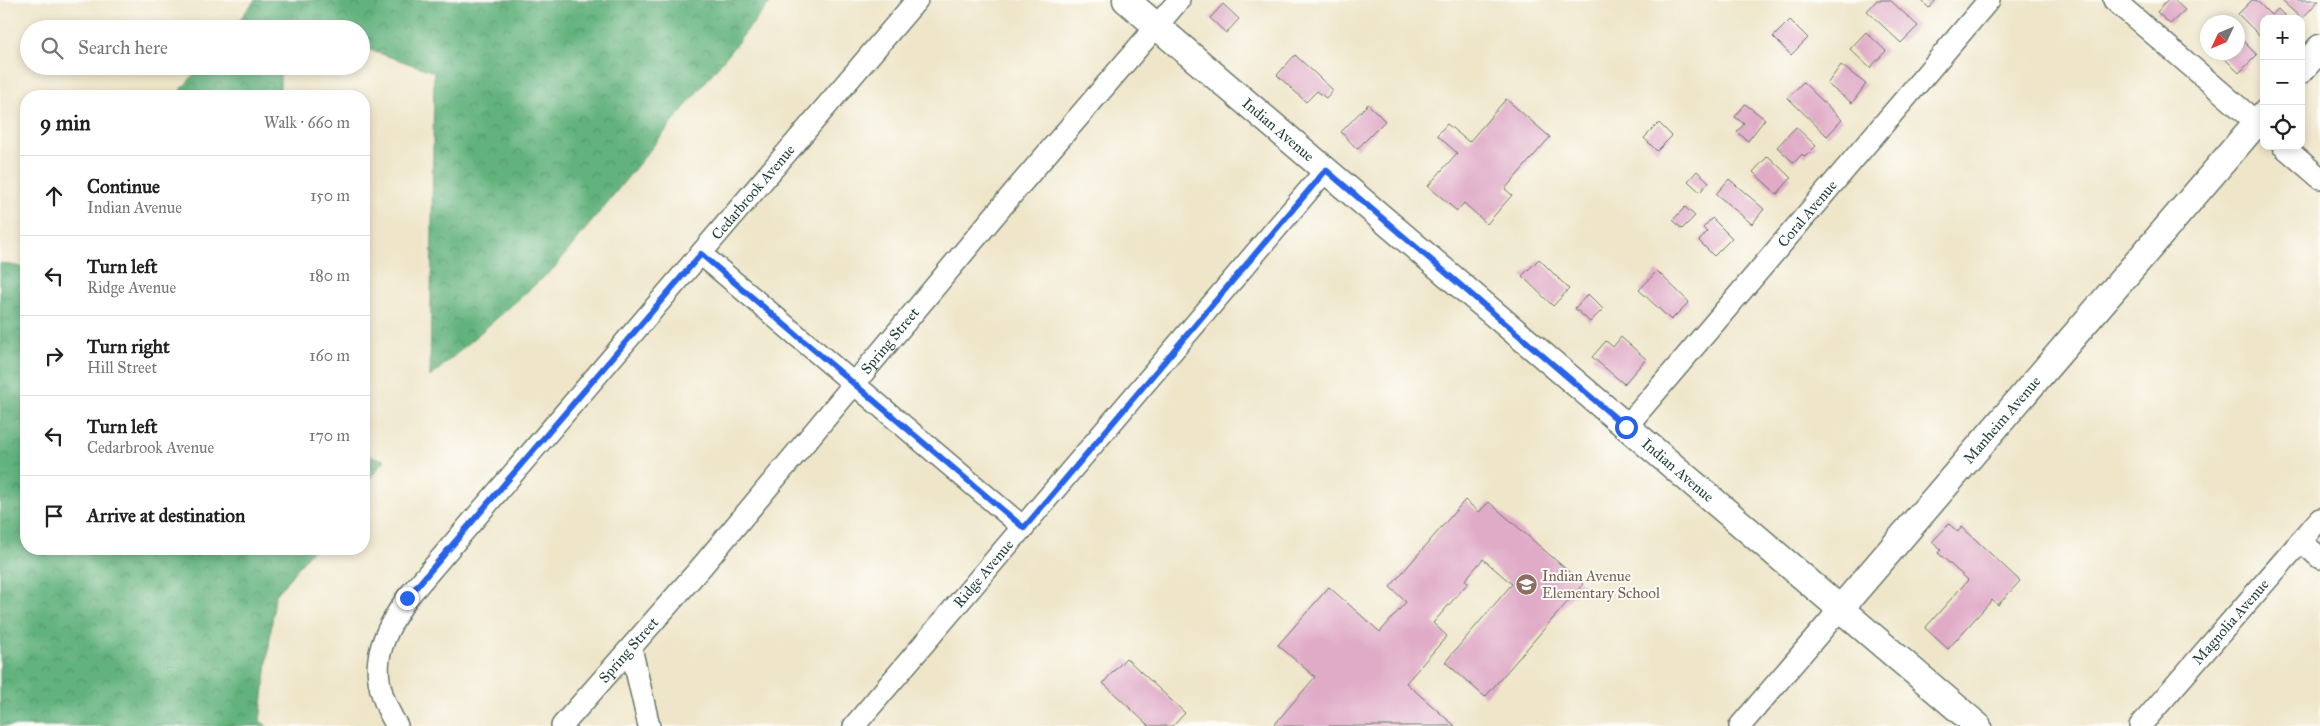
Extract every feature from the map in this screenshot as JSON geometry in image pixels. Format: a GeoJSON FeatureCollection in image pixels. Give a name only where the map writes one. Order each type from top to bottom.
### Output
{"type":"FeatureCollection","features":[{"type":"Feature","properties":{"kind":"street","name":"Cedarbrook Avenue"},"geometry":{"type":"LineString","coordinates":[[397,726],[380,687],[377,662],[389,624],[407,598],[917,0]]}},
{"type":"Feature","properties":{"kind":"street","name":"Indian Avenue"},"geometry":{"type":"LineString","coordinates":[[1126,0],[1978,726]]}},
{"type":"Feature","properties":{"kind":"street","name":"Spring Street"},"geometry":{"type":"LineString","coordinates":[[562,726],[631,648],[1179,0]]}},
{"type":"Feature","properties":{"kind":"street","name":"Coral Avenue"},"geometry":{"type":"LineString","coordinates":[[1626,427],[1989,0]]}},
{"type":"Feature","properties":{"kind":"street"},"geometry":{"type":"LineString","coordinates":[[2114,0],[2260,121]]}},
{"type":"Feature","properties":{"kind":"street"},"geometry":{"type":"LineString","coordinates":[[2305,65],[2320,48]]}},
{"type":"Feature","properties":{"kind":"street","name":"Manheim Avenue"},"geometry":{"type":"LineString","coordinates":[[1740,726],[2260,123]]}},
{"type":"Feature","properties":{"kind":"street"},"geometry":{"type":"LineString","coordinates":[[2288,150],[2320,178]]}},
{"type":"Feature","properties":{"kind":"street","name":"Ridge Avenue"},"geometry":{"type":"LineString","coordinates":[[854,726],[1326,170]]}},
{"type":"Feature","properties":{"kind":"street"},"geometry":{"type":"LineString","coordinates":[[701,254],[1024,528]]}},
{"type":"Feature","properties":{"kind":"street","name":"Magnolia Avenue"},"geometry":{"type":"LineString","coordinates":[[2140,726],[2320,519]]}},
{"type":"Feature","properties":{"kind":"street"},"geometry":{"type":"LineString","coordinates":[[2301,541],[2320,558]]}},
{"type":"Feature","properties":{"kind":"street"},"geometry":{"type":"LineString","coordinates":[[631,648],[648,726]]}},
{"type":"Feature","properties":{"kind":"green space"},"geometry":{"type":"Polygon","coordinates":[[[255,0],[772,0],[554,268],[430,377],[434,72],[370,50],[370,20],[239,20],[255,0]]]}},
{"type":"Feature","properties":{"kind":"green space"},"geometry":{"type":"Polygon","coordinates":[[[194,75],[280,75],[280,90],[181,90],[194,75]]]}},
{"type":"Feature","properties":{"kind":"green space"},"geometry":{"type":"Polygon","coordinates":[[[0,263],[20,267],[20,555],[308,555],[275,596],[260,721],[267,726],[0,726],[0,263]]]}},
{"type":"Feature","properties":{"kind":"green space"},"geometry":{"type":"Polygon","coordinates":[[[370,456],[385,460],[370,479],[370,456]]]}},
{"type":"Feature","properties":{"kind":"building"},"geometry":{"type":"Polygon","coordinates":[[[1877,0],[1890,0],[1918,26],[1901,43],[1867,11],[1877,0]]]}},
{"type":"Feature","properties":{"kind":"building"},"geometry":{"type":"Polygon","coordinates":[[[1921,0],[1936,0],[1929,8],[1921,0]]]}},
{"type":"Feature","properties":{"kind":"building"},"geometry":{"type":"Polygon","coordinates":[[[2168,0],[2174,0],[2185,10],[2170,24],[2157,12],[2168,0]]]}},
{"type":"Feature","properties":{"kind":"building"},"geometry":{"type":"Polygon","coordinates":[[[2252,0],[2256,0],[2271,15],[2260,15],[2260,36],[2245,21],[2245,15],[2238,14],[2252,0]]]}},
{"type":"Feature","properties":{"kind":"building"},"geometry":{"type":"Polygon","coordinates":[[[2281,0],[2319,0],[2305,16],[2298,15],[2281,0]]]}},
{"type":"Feature","properties":{"kind":"building"},"geometry":{"type":"Polygon","coordinates":[[[1223,4],[1239,19],[1226,33],[1210,18],[1223,4]]]}},
{"type":"Feature","properties":{"kind":"building"},"geometry":{"type":"Polygon","coordinates":[[[2278,9],[2284,15],[2271,15],[2278,9]]]}},
{"type":"Feature","properties":{"kind":"building"},"geometry":{"type":"Polygon","coordinates":[[[1790,20],[1808,38],[1791,55],[1773,37],[1790,20]]]}},
{"type":"Feature","properties":{"kind":"building"},"geometry":{"type":"Polygon","coordinates":[[[1866,32],[1886,51],[1870,68],[1850,49],[1866,32]]]}},
{"type":"Feature","properties":{"kind":"building"},"geometry":{"type":"Polygon","coordinates":[[[2245,43],[2257,55],[2239,73],[2226,60],[2245,60],[2245,43]]]}},
{"type":"Feature","properties":{"kind":"building"},"geometry":{"type":"Polygon","coordinates":[[[1295,55],[1333,90],[1326,98],[1317,91],[1306,102],[1277,75],[1295,55]]]}},
{"type":"Feature","properties":{"kind":"building"},"geometry":{"type":"Polygon","coordinates":[[[1841,65],[1866,84],[1852,103],[1827,84],[1841,65]]]}},
{"type":"Feature","properties":{"kind":"building"},"geometry":{"type":"Polygon","coordinates":[[[1803,82],[1842,120],[1827,136],[1788,98],[1803,82]]]}},
{"type":"Feature","properties":{"kind":"building"},"geometry":{"type":"Polygon","coordinates":[[[1506,99],[1550,137],[1505,189],[1512,195],[1487,224],[1464,203],[1457,211],[1428,186],[1457,153],[1437,135],[1447,124],[1469,142],[1506,99]]]}},
{"type":"Feature","properties":{"kind":"building"},"geometry":{"type":"Polygon","coordinates":[[[1368,104],[1385,121],[1357,149],[1341,132],[1368,104]]]}},
{"type":"Feature","properties":{"kind":"building"},"geometry":{"type":"Polygon","coordinates":[[[1745,104],[1765,119],[1748,141],[1737,132],[1744,124],[1735,117],[1745,104]]]}},
{"type":"Feature","properties":{"kind":"building"},"geometry":{"type":"Polygon","coordinates":[[[1659,123],[1672,136],[1657,151],[1644,138],[1659,123]]]}},
{"type":"Feature","properties":{"kind":"building"},"geometry":{"type":"Polygon","coordinates":[[[1796,127],[1816,146],[1805,157],[1802,154],[1794,163],[1777,147],[1796,127]]]}},
{"type":"Feature","properties":{"kind":"building"},"geometry":{"type":"Polygon","coordinates":[[[1768,156],[1791,178],[1777,194],[1753,172],[1768,156]]]}},
{"type":"Feature","properties":{"kind":"building"},"geometry":{"type":"Polygon","coordinates":[[[1697,171],[1709,182],[1700,192],[1688,181],[1697,171]]]}},
{"type":"Feature","properties":{"kind":"building"},"geometry":{"type":"Polygon","coordinates":[[[1729,179],[1764,209],[1752,224],[1716,194],[1729,179]]]}},
{"type":"Feature","properties":{"kind":"building"},"geometry":{"type":"Polygon","coordinates":[[[1685,207],[1695,216],[1682,229],[1673,220],[1685,207]]]}},
{"type":"Feature","properties":{"kind":"building"},"geometry":{"type":"Polygon","coordinates":[[[1712,218],[1732,238],[1714,256],[1699,241],[1707,232],[1703,228],[1712,218]]]}},
{"type":"Feature","properties":{"kind":"building"},"geometry":{"type":"Polygon","coordinates":[[[1539,259],[1569,289],[1553,306],[1522,276],[1539,259]]]}},
{"type":"Feature","properties":{"kind":"building"},"geometry":{"type":"Polygon","coordinates":[[[1657,271],[1689,302],[1671,320],[1639,290],[1657,271]]]}},
{"type":"Feature","properties":{"kind":"building"},"geometry":{"type":"Polygon","coordinates":[[[1588,294],[1603,309],[1590,322],[1575,308],[1588,294]]]}},
{"type":"Feature","properties":{"kind":"building"},"geometry":{"type":"Polygon","coordinates":[[[1621,337],[1646,359],[1624,384],[1592,357],[1606,341],[1613,347],[1621,337]]]}},
{"type":"Feature","properties":{"kind":"building"},"geometry":{"type":"Polygon","coordinates":[[[1465,500],[1479,512],[1489,502],[1583,584],[1485,697],[1445,662],[1512,584],[1483,559],[1465,580],[1468,583],[1433,623],[1447,636],[1406,683],[1455,726],[1273,726],[1315,677],[1278,645],[1329,587],[1380,632],[1406,602],[1390,587],[1465,500]]]}},
{"type":"Feature","properties":{"kind":"building"},"geometry":{"type":"Polygon","coordinates":[[[1949,524],[1958,532],[1962,527],[2020,581],[1998,605],[1992,600],[1948,649],[1925,628],[1968,580],[1938,553],[1941,550],[1932,542],[1949,524]]]}},
{"type":"Feature","properties":{"kind":"building"},"geometry":{"type":"Polygon","coordinates":[[[1126,658],[1185,713],[1173,726],[1149,726],[1103,683],[1126,658]]]}},
{"type":"Feature","properties":{"kind":"place","name":"Indian Avenue Elementary School"},"geometry":{"type":"Point","coordinates":[1526,585]}},
{"type":"Feature","properties":{"kind":"route"},"geometry":{"type":"LineString","coordinates":[[407,598],[701,254],[1024,528],[1326,170],[1500,317],[1626,427]]}}]}
